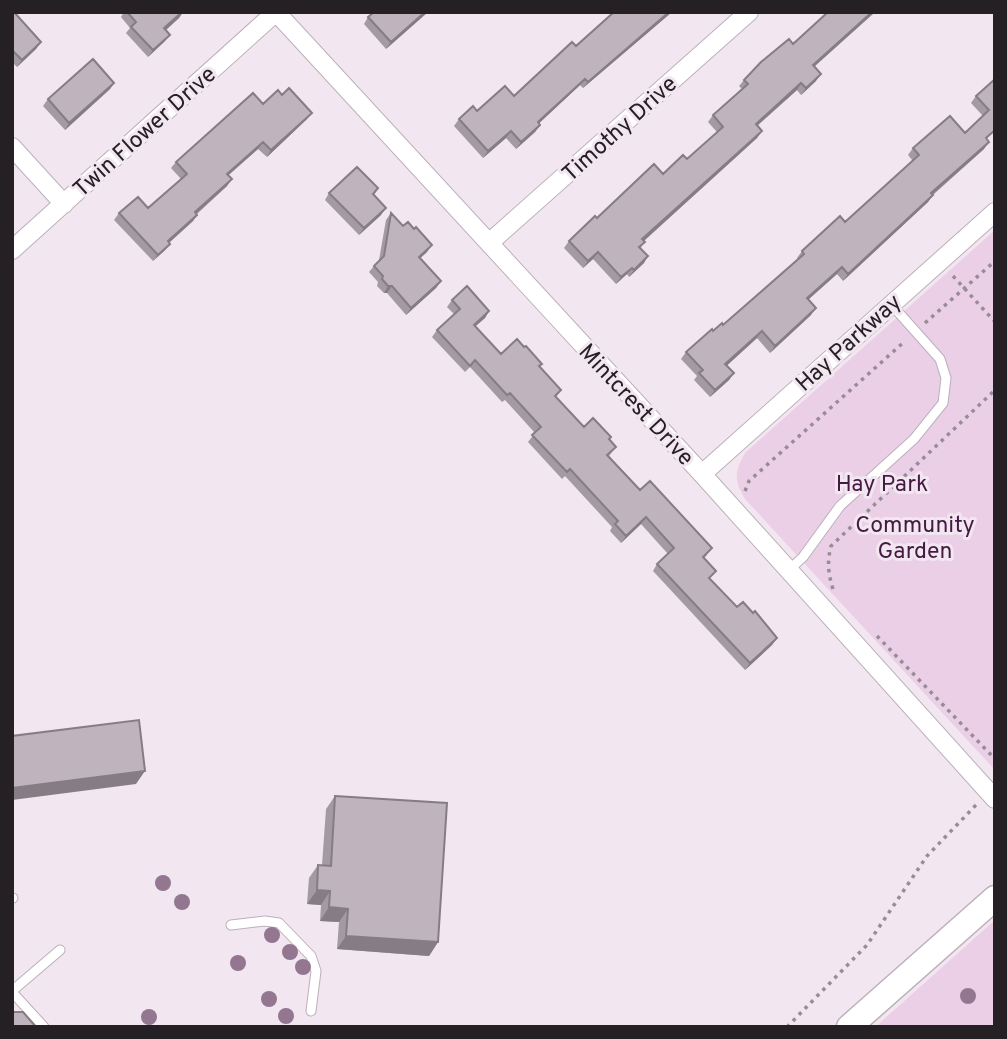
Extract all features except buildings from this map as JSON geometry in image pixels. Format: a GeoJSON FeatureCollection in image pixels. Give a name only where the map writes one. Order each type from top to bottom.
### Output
{"type":"FeatureCollection","features":[{"type":"Feature","properties":{"kind":"main road"},"geometry":{"type":"LineString","coordinates":[[849,1027],[995,898]]}},
{"type":"Feature","properties":{"kind":"street","name":"Twin Flower Drive"},"geometry":{"type":"LineString","coordinates":[[12,250],[276,12]]}},
{"type":"Feature","properties":{"kind":"street","name":"Mintcrest Drive"},"geometry":{"type":"LineString","coordinates":[[276,12],[702,474],[992,795]]}},
{"type":"Feature","properties":{"kind":"street","name":"Timothy Drive"},"geometry":{"type":"LineString","coordinates":[[489,243],[749,12]]}},
{"type":"Feature","properties":{"kind":"street"},"geometry":{"type":"LineString","coordinates":[[12,148],[64,204]]}},
{"type":"Feature","properties":{"kind":"street","name":"Hay Parkway"},"geometry":{"type":"LineString","coordinates":[[702,474],[995,212]]}},
{"type":"Feature","properties":{"kind":"lane"},"geometry":{"type":"LineString","coordinates":[[789,570],[803,557],[840,506],[914,439],[943,403],[946,378],[940,359],[891,303]]}},
{"type":"Feature","properties":{"kind":"lane"},"geometry":{"type":"LineString","coordinates":[[231,925],[265,921],[279,923],[311,956],[316,971],[311,1011]]}},
{"type":"Feature","properties":{"kind":"lane"},"geometry":{"type":"LineString","coordinates":[[44,1027],[12,991],[60,950]]}},
{"type":"Feature","properties":{"kind":"path"},"geometry":{"type":"LineString","coordinates":[[940,261],[995,322]]}},
{"type":"Feature","properties":{"kind":"path"},"geometry":{"type":"LineString","coordinates":[[748,497],[744,490],[750,481],[995,261]]}},
{"type":"Feature","properties":{"kind":"path"},"geometry":{"type":"LineString","coordinates":[[803,557],[834,591],[828,576],[827,561],[831,546],[995,390]]}},
{"type":"Feature","properties":{"kind":"path"},"geometry":{"type":"LineString","coordinates":[[872,631],[995,759]]}},
{"type":"Feature","properties":{"kind":"path"},"geometry":{"type":"LineString","coordinates":[[787,1027],[867,945],[927,856],[992,795]]}},
{"type":"Feature","properties":{"kind":"green space","name":"Hay Park"},"geometry":{"type":"Polygon","coordinates":[[[995,230],[995,770],[745,499],[737,476],[745,453],[995,230]]]}},
{"type":"Feature","properties":{"kind":"green space"},"geometry":{"type":"Polygon","coordinates":[[[995,920],[995,1027],[876,1027],[883,1020],[995,920]]]}},
{"type":"Feature","properties":{"kind":"park label","name":"Community Garden"},"geometry":{"type":"Point","coordinates":[915,537]}}]}
